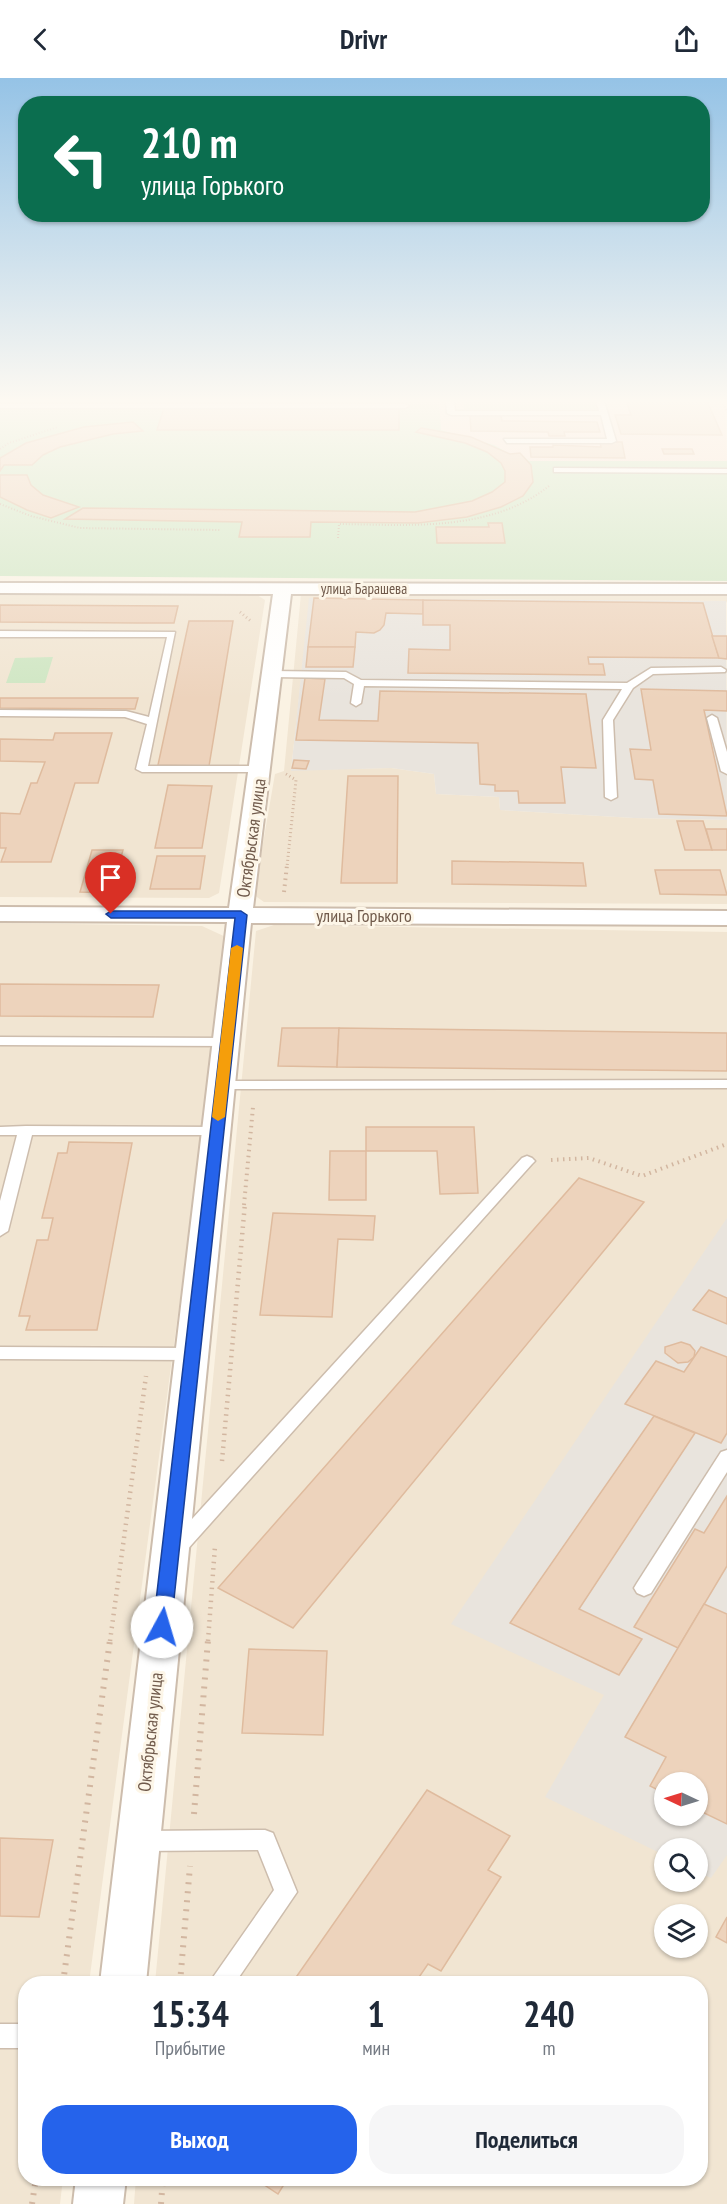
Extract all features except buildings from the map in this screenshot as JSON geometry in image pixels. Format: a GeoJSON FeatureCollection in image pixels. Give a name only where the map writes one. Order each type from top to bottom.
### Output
{"type":"FeatureCollection","features":[{"type":"Feature","properties":{"kind":"street","name":"улица Барашева"},"geometry":{"type":"LineString","coordinates":[[0,588],[727,589]]}},
{"type":"Feature","properties":{"kind":"street","name":"Октябрьская улица"},"geometry":{"type":"LineString","coordinates":[[124,1976],[226,1042],[283,588]]}},
{"type":"Feature","properties":{"kind":"street","name":"улица Горького"},"geometry":{"type":"LineString","coordinates":[[0,914],[727,918]]}},
{"type":"Feature","properties":{"kind":"street"},"geometry":{"type":"LineString","coordinates":[[98,2204],[99,2186]]}},
{"type":"Feature","properties":{"kind":"lane"},"geometry":{"type":"LineString","coordinates":[[0,634],[172,634],[142,769],[260,769]]}},
{"type":"Feature","properties":{"kind":"lane"},"geometry":{"type":"LineString","coordinates":[[611,797],[608,720],[629,686],[651,671],[721,670]]}},
{"type":"Feature","properties":{"kind":"lane"},"geometry":{"type":"LineString","coordinates":[[272,674],[346,675],[359,683],[629,686]]}},
{"type":"Feature","properties":{"kind":"lane"},"geometry":{"type":"LineString","coordinates":[[356,703],[359,683]]}},
{"type":"Feature","properties":{"kind":"lane"},"geometry":{"type":"LineString","coordinates":[[0,713],[126,714],[153,722]]}},
{"type":"Feature","properties":{"kind":"lane"},"geometry":{"type":"LineString","coordinates":[[712,718],[727,771]]}},
{"type":"Feature","properties":{"kind":"lane"},"geometry":{"type":"LineString","coordinates":[[0,1041],[226,1042]]}},
{"type":"Feature","properties":{"kind":"lane"},"geometry":{"type":"LineString","coordinates":[[222,1085],[727,1084]]}},
{"type":"Feature","properties":{"kind":"lane"},"geometry":{"type":"LineString","coordinates":[[0,1231],[26,1130]]}},
{"type":"Feature","properties":{"kind":"lane"},"geometry":{"type":"LineString","coordinates":[[0,1131],[217,1131]]}},
{"type":"Feature","properties":{"kind":"lane"},"geometry":{"type":"LineString","coordinates":[[170,1556],[527,1161]]}},
{"type":"Feature","properties":{"kind":"lane"},"geometry":{"type":"LineString","coordinates":[[0,1353],[192,1354]]}},
{"type":"Feature","properties":{"kind":"lane"},"geometry":{"type":"LineString","coordinates":[[644,1588],[727,1457]]}},
{"type":"Feature","properties":{"kind":"lane"},"geometry":{"type":"LineString","coordinates":[[138,1841],[265,1840],[286,1892],[226,1976]]}},
{"type":"Feature","properties":{"kind":"lane"},"geometry":{"type":"LineString","coordinates":[[0,2036],[18,2036]]}},
{"type":"Feature","properties":{"kind":"path"},"geometry":{"type":"LineString","coordinates":[[338,538],[339,524],[434,525],[483,517],[532,500]]}},
{"type":"Feature","properties":{"kind":"path"},"geometry":{"type":"LineString","coordinates":[[0,504],[31,516],[80,528],[220,530]]}},
{"type":"Feature","properties":{"kind":"path"},"geometry":{"type":"LineString","coordinates":[[242,612],[252,620],[250,632]]}},
{"type":"Feature","properties":{"kind":"path"},"geometry":{"type":"LineString","coordinates":[[181,1976],[218,1502],[255,1085]]}},
{"type":"Feature","properties":{"kind":"path"},"geometry":{"type":"LineString","coordinates":[[527,1161],[589,1158],[642,1176],[727,1144]]}},
{"type":"Feature","properties":{"kind":"path"},"geometry":{"type":"LineString","coordinates":[[64,1976],[148,1354]]}},
{"type":"Feature","properties":{"kind":"path"},"geometry":{"type":"LineString","coordinates":[[32,2204],[35,2186]]}},
{"type":"Feature","properties":{"kind":"path"},"geometry":{"type":"LineString","coordinates":[[161,2204],[162,2186]]}},
{"type":"Feature","properties":{"kind":"shaded area"},"geometry":{"type":"Polygon","coordinates":[[[0,593],[257,595],[265,600],[219,893],[209,898],[0,897],[0,593]]]}},
{"type":"Feature","properties":{"kind":"shaded area"},"geometry":{"type":"Polygon","coordinates":[[[301,594],[727,595],[727,603],[726,601],[310,598],[291,770],[391,768],[434,774],[436,794],[499,797],[500,810],[634,818],[727,820],[727,904],[264,902],[254,895],[275,774],[284,771],[301,594]]]}},
{"type":"Feature","properties":{"kind":"shaded area"},"geometry":{"type":"Polygon","coordinates":[[[309,598],[726,601],[727,820],[634,818],[500,810],[499,797],[436,794],[434,774],[391,768],[291,771],[309,598]]]}},
{"type":"Feature","properties":{"kind":"shaded area"},"geometry":{"type":"Polygon","coordinates":[[[0,923],[202,926],[228,938],[90,1976],[18,1976],[18,2186],[62,2186],[60,2204],[0,2204],[0,923]]]}},
{"type":"Feature","properties":{"kind":"shaded area"},"geometry":{"type":"Polygon","coordinates":[[[274,925],[727,932],[727,2204],[134,2204],[135,2186],[708,2186],[708,1976],[156,1976],[256,931],[274,925]]]}},
{"type":"Feature","properties":{"kind":"shaded area"},"geometry":{"type":"Polygon","coordinates":[[[727,1218],[727,1855],[711,1878],[708,1877],[708,1838],[654,1838],[654,1850],[545,1797],[604,1695],[451,1624],[727,1218]]]}},
{"type":"Feature","properties":{"kind":"green space"},"geometry":{"type":"Polygon","coordinates":[[[0,500],[727,500],[727,581],[0,576],[0,500]]]}},
{"type":"Feature","properties":{"kind":"green space"},"geometry":{"type":"Polygon","coordinates":[[[53,657],[45,683],[6,683],[15,658],[53,657]]]}},
{"type":"Feature","properties":{"kind":"slow traffic"},"geometry":{"type":"LineString","coordinates":[[218,1117],[237,948]]}},
{"type":"Feature","properties":{"kind":"route"},"geometry":{"type":"LineString","coordinates":[[111,914],[241,915],[162,1627]]}}]}
